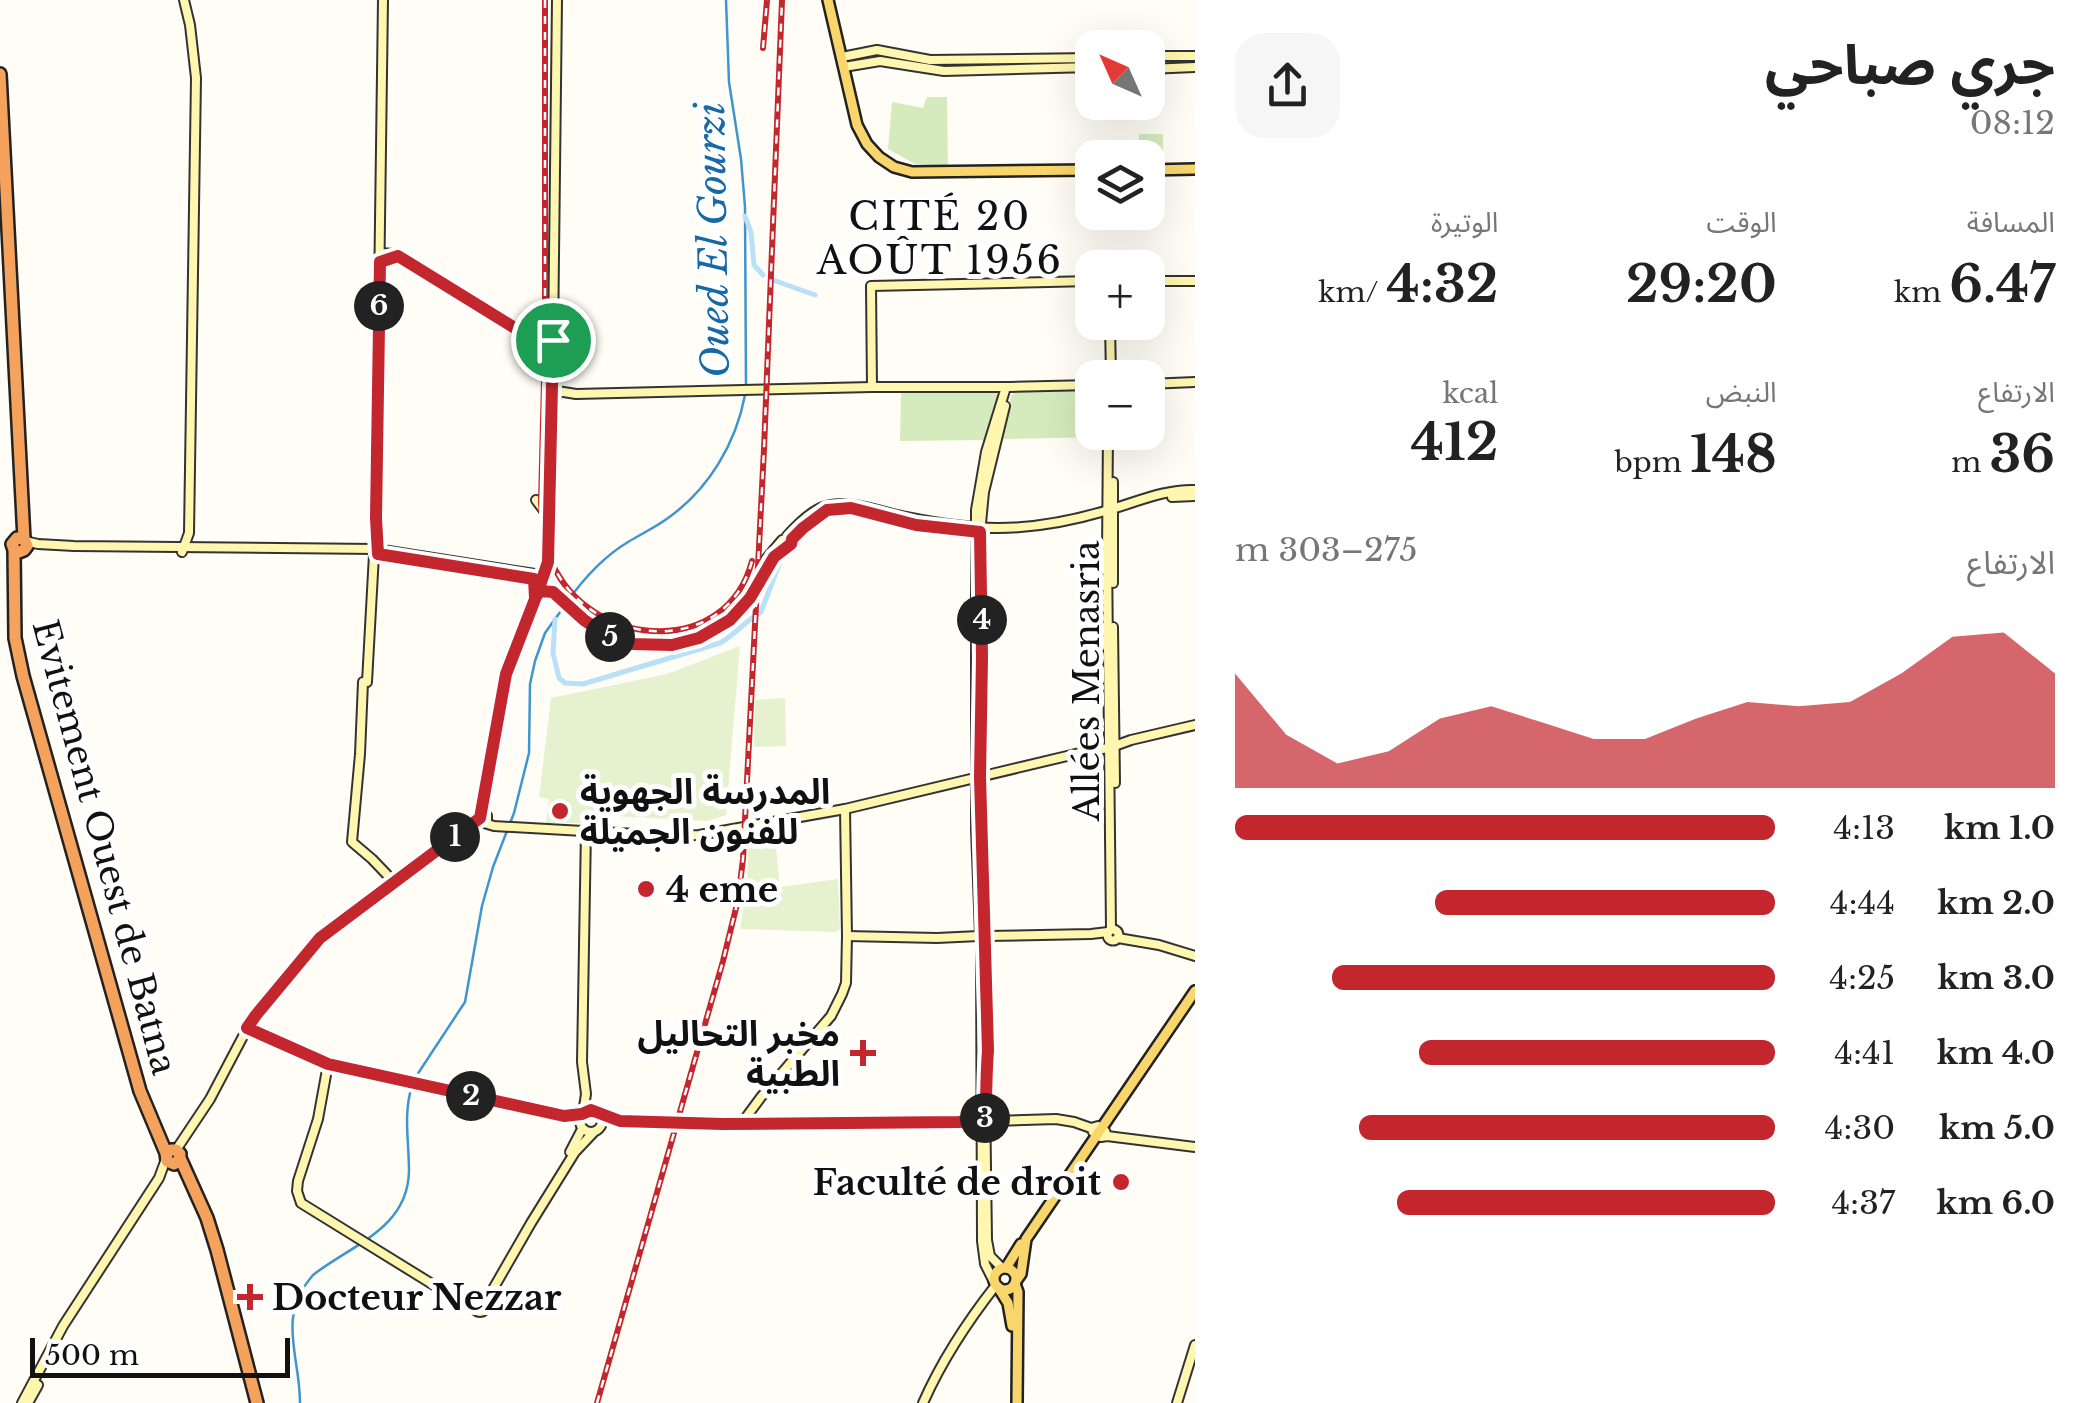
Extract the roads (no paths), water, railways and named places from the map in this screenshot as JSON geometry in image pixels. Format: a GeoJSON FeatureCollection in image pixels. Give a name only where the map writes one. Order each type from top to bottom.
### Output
{"type":"FeatureCollection","features":[{"type":"Feature","properties":{"kind":"highway","name":"Evitement Ouest de Batna"},"geometry":{"type":"LineString","coordinates":[[0,74],[13,394],[13,600],[20,665],[140,1091],[204,1228],[254,1403]]}},
{"type":"Feature","properties":{"kind":"highway","name":"Evitement Ouest de Batna"},"geometry":{"type":"LineString","coordinates":[[0,178],[13,394]]}},
{"type":"Feature","properties":{"kind":"main road"},"geometry":{"type":"LineString","coordinates":[[184,0],[196,78],[189,544]]}},
{"type":"Feature","properties":{"kind":"main road"},"geometry":{"type":"LineString","coordinates":[[382,0],[376,552],[352,842],[395,883]]}},
{"type":"Feature","properties":{"kind":"main road"},"geometry":{"type":"LineString","coordinates":[[484,819],[506,674],[549,557],[558,0]]}},
{"type":"Feature","properties":{"kind":"main road"},"geometry":{"type":"LineString","coordinates":[[828,0],[857,125],[880,157],[894,166],[919,173],[1075,170]]}},
{"type":"Feature","properties":{"kind":"main road"},"geometry":{"type":"LineString","coordinates":[[557,16],[566,28]]}},
{"type":"Feature","properties":{"kind":"main road"},"geometry":{"type":"LineString","coordinates":[[843,62],[877,50],[930,60],[1075,58]]}},
{"type":"Feature","properties":{"kind":"main road"},"geometry":{"type":"LineString","coordinates":[[1165,56],[1195,56]]}},
{"type":"Feature","properties":{"kind":"main road"},"geometry":{"type":"LineString","coordinates":[[843,62],[880,61],[934,70],[1075,68]]}},
{"type":"Feature","properties":{"kind":"main road"},"geometry":{"type":"LineString","coordinates":[[1165,69],[1195,68]]}},
{"type":"Feature","properties":{"kind":"main road"},"geometry":{"type":"LineString","coordinates":[[1165,170],[1195,170]]}},
{"type":"Feature","properties":{"kind":"main road"},"geometry":{"type":"LineString","coordinates":[[380,237],[394,255],[535,342],[553,360]]}},
{"type":"Feature","properties":{"kind":"main road"},"geometry":{"type":"LineString","coordinates":[[380,257],[394,255]]}},
{"type":"Feature","properties":{"kind":"main road"},"geometry":{"type":"LineString","coordinates":[[1165,281],[1195,281]]}},
{"type":"Feature","properties":{"kind":"main road"},"geometry":{"type":"LineString","coordinates":[[872,387],[871,286],[1075,282]]}},
{"type":"Feature","properties":{"kind":"main road"},"geometry":{"type":"LineString","coordinates":[[535,342],[553,343]]}},
{"type":"Feature","properties":{"kind":"main road"},"geometry":{"type":"LineString","coordinates":[[554,375],[570,394]]}},
{"type":"Feature","properties":{"kind":"main road"},"geometry":{"type":"LineString","coordinates":[[1165,383],[1195,382]]}},
{"type":"Feature","properties":{"kind":"main road"},"geometry":{"type":"LineString","coordinates":[[554,399],[570,394],[1075,385]]}},
{"type":"Feature","properties":{"kind":"main road"},"geometry":{"type":"LineString","coordinates":[[1008,387],[978,529],[982,658],[978,778],[983,1252],[987,1270],[1010,1311],[1016,1403]]}},
{"type":"Feature","properties":{"kind":"main road"},"geometry":{"type":"LineString","coordinates":[[554,399],[570,394]]}},
{"type":"Feature","properties":{"kind":"main road"},"geometry":{"type":"LineString","coordinates":[[378,396],[389,410]]}},
{"type":"Feature","properties":{"kind":"main road","name":"Allées Menasria"},"geometry":{"type":"LineString","coordinates":[[1110,450],[1113,933]]}},
{"type":"Feature","properties":{"kind":"main road"},"geometry":{"type":"LineString","coordinates":[[15,544],[189,544],[359,550],[539,577],[606,635],[632,644],[662,646],[711,632],[737,613],[787,541],[826,506],[866,506],[885,513],[978,529],[1110,514],[1161,493],[1195,493]]}},
{"type":"Feature","properties":{"kind":"main road"},"geometry":{"type":"LineString","coordinates":[[536,500],[550,519]]}},
{"type":"Feature","properties":{"kind":"main road"},"geometry":{"type":"LineString","coordinates":[[376,518],[376,552]]}},
{"type":"Feature","properties":{"kind":"main road"},"geometry":{"type":"LineString","coordinates":[[359,550],[375,532]]}},
{"type":"Feature","properties":{"kind":"main road"},"geometry":{"type":"LineString","coordinates":[[189,544],[376,552]]}},
{"type":"Feature","properties":{"kind":"main road"},"geometry":{"type":"LineString","coordinates":[[536,596],[546,591],[557,593]]}},
{"type":"Feature","properties":{"kind":"main road"},"geometry":{"type":"LineString","coordinates":[[484,819],[503,826],[689,836],[845,810],[1195,724]]}},
{"type":"Feature","properties":{"kind":"main road"},"geometry":{"type":"LineString","coordinates":[[747,1120],[837,1007],[846,983],[845,810]]}},
{"type":"Feature","properties":{"kind":"main road"},"geometry":{"type":"LineString","coordinates":[[25,1403],[62,1326],[190,1130],[256,1015],[316,943],[484,819]]}},
{"type":"Feature","properties":{"kind":"main road"},"geometry":{"type":"LineString","coordinates":[[582,1120],[586,1094],[582,1002],[586,830]]}},
{"type":"Feature","properties":{"kind":"main road"},"geometry":{"type":"LineString","coordinates":[[848,936],[965,938],[1113,933],[1192,956]]}},
{"type":"Feature","properties":{"kind":"main road"},"geometry":{"type":"LineString","coordinates":[[996,1285],[1007,1290],[1016,1282],[1021,1274],[1026,1239],[1195,988]]}},
{"type":"Feature","properties":{"kind":"main road"},"geometry":{"type":"LineString","coordinates":[[247,1028],[328,1064],[582,1120],[597,1131]]}},
{"type":"Feature","properties":{"kind":"main road"},"geometry":{"type":"LineString","coordinates":[[328,1064],[318,1118],[298,1181],[298,1196],[304,1206],[445,1292],[477,1301]]}},
{"type":"Feature","properties":{"kind":"main road"},"geometry":{"type":"LineString","coordinates":[[586,1094],[602,1120],[597,1131]]}},
{"type":"Feature","properties":{"kind":"main road"},"geometry":{"type":"LineString","coordinates":[[477,1301],[588,1110],[620,1121],[718,1123],[1056,1119],[1098,1131],[1195,1147]]}},
{"type":"Feature","properties":{"kind":"main road"},"geometry":{"type":"LineString","coordinates":[[477,1301],[575,1152],[597,1131],[620,1121]]}},
{"type":"Feature","properties":{"kind":"main road"},"geometry":{"type":"LineString","coordinates":[[983,1121],[990,1256],[1013,1270],[1018,1292],[1016,1403]]}},
{"type":"Feature","properties":{"kind":"main road"},"geometry":{"type":"LineString","coordinates":[[922,1403],[964,1327],[996,1285],[997,1272],[1017,1253],[1026,1233],[1098,1131]]}},
{"type":"Feature","properties":{"kind":"main road"},"geometry":{"type":"LineString","coordinates":[[1178,1403],[1195,1345]]}},
{"type":"Feature","properties":{"kind":"waterway","name":"Oued El Gourzi"},"geometry":{"type":"LineString","coordinates":[[726,0],[729,82],[745,207],[746,387]]}},
{"type":"Feature","properties":{"kind":"waterway"},"geometry":{"type":"LineString","coordinates":[[745,216],[751,232],[754,265],[763,275]]}},
{"type":"Feature","properties":{"kind":"waterway"},"geometry":{"type":"LineString","coordinates":[[773,280],[815,295]]}},
{"type":"Feature","properties":{"kind":"waterway","name":"Oued El Gourzi"},"geometry":{"type":"LineString","coordinates":[[567,602],[610,554],[668,518],[696,493],[727,447],[745,395]]}},
{"type":"Feature","properties":{"kind":"waterway"},"geometry":{"type":"LineString","coordinates":[[555,619],[553,653],[559,678],[565,683],[583,684],[720,643],[761,612],[783,554]]}},
{"type":"Feature","properties":{"kind":"waterway","name":"Oued El Gourzi"},"geometry":{"type":"LineString","coordinates":[[415,1078],[465,1002],[482,906],[514,813],[529,753],[530,684],[535,661],[545,633],[563,608]]}},
{"type":"Feature","properties":{"kind":"waterway","name":"Oued El Gourzi"},"geometry":{"type":"LineString","coordinates":[[300,1403],[293,1337],[295,1306],[313,1275],[375,1234],[399,1208],[409,1171],[407,1117],[412,1086]]}},
{"type":"Feature","properties":{"kind":"railway"},"geometry":{"type":"LineString","coordinates":[[545,0],[541,503],[549,555],[575,597],[601,616],[630,627],[660,631],[690,627],[717,614],[738,592],[752,561]]}},
{"type":"Feature","properties":{"kind":"railway"},"geometry":{"type":"LineString","coordinates":[[763,48],[767,0]]}},
{"type":"Feature","properties":{"kind":"railway"},"geometry":{"type":"LineString","coordinates":[[597,1403],[738,900],[764,449],[782,0]]}},
{"type":"Feature","properties":{"kind":"place","name":"المدرسة الجهوية للفنون الجميلة"},"geometry":{"type":"Point","coordinates":[560,811]}},
{"type":"Feature","properties":{"kind":"place","name":"4 eme"},"geometry":{"type":"Point","coordinates":[646,889]}},
{"type":"Feature","properties":{"kind":"place","name":"مخبر التحاليل الطبية"},"geometry":{"type":"Point","coordinates":[863,1053]}},
{"type":"Feature","properties":{"kind":"place","name":"Faculté de droit"},"geometry":{"type":"Point","coordinates":[1121,1182]}},
{"type":"Feature","properties":{"kind":"place","name":"Docteur Nezzar"},"geometry":{"type":"Point","coordinates":[250,1297]}},
{"type":"Feature","properties":{"kind":"district","name":"CITÉ 20 AOÛT 1956"},"geometry":{"type":"Point","coordinates":[940,238]}}]}
